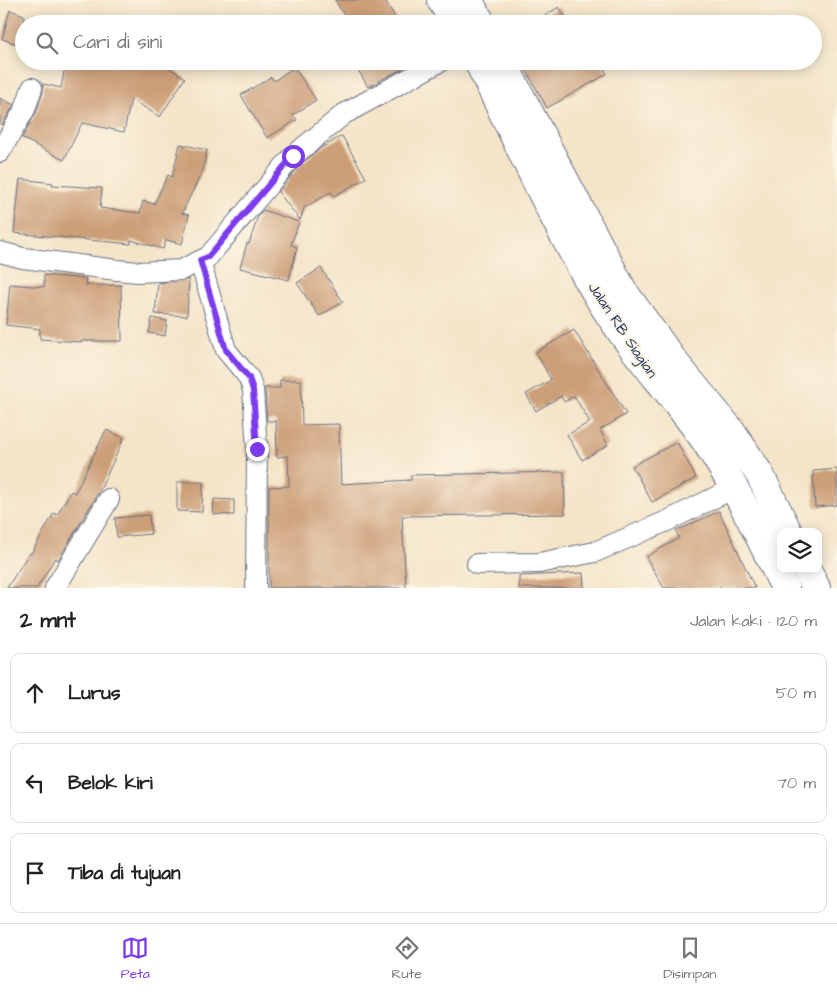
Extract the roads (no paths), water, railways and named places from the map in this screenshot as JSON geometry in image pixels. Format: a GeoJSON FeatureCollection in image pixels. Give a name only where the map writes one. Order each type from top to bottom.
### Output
{"type":"FeatureCollection","features":[{"type":"Feature","properties":{"kind":"highway"},"geometry":{"type":"LineString","coordinates":[[441,0],[450,15]]}},
{"type":"Feature","properties":{"kind":"highway"},"geometry":{"type":"LineString","coordinates":[[468,0],[477,15]]}},
{"type":"Feature","properties":{"kind":"highway","name":"Jalan RB Siagian"},"geometry":{"type":"LineString","coordinates":[[483,70],[547,174],[656,378],[708,444],[734,488],[785,588]]}},
{"type":"Feature","properties":{"kind":"highway","name":"Jalan RB Siagian"},"geometry":{"type":"LineString","coordinates":[[506,70],[547,174]]}},
{"type":"Feature","properties":{"kind":"highway","name":"Jalan RB Siagian"},"geometry":{"type":"LineString","coordinates":[[613,298],[675,363],[732,432],[760,475],[786,528]]}},
{"type":"Feature","properties":{"kind":"highway"},"geometry":{"type":"LineString","coordinates":[[809,573],[816,588]]}},
{"type":"Feature","properties":{"kind":"street"},"geometry":{"type":"LineString","coordinates":[[0,252],[23,258],[138,272],[181,270],[208,257],[293,156],[344,114],[424,70]]}},
{"type":"Feature","properties":{"kind":"street"},"geometry":{"type":"LineString","coordinates":[[0,152],[25,109],[32,88]]}},
{"type":"Feature","properties":{"kind":"street"},"geometry":{"type":"LineString","coordinates":[[200,260],[226,350],[249,378],[253,390],[257,449],[256,588]]}},
{"type":"Feature","properties":{"kind":"street"},"geometry":{"type":"LineString","coordinates":[[477,564],[539,563],[595,552],[668,521],[734,488]]}},
{"type":"Feature","properties":{"kind":"street"},"geometry":{"type":"LineString","coordinates":[[55,588],[109,499]]}}]}
